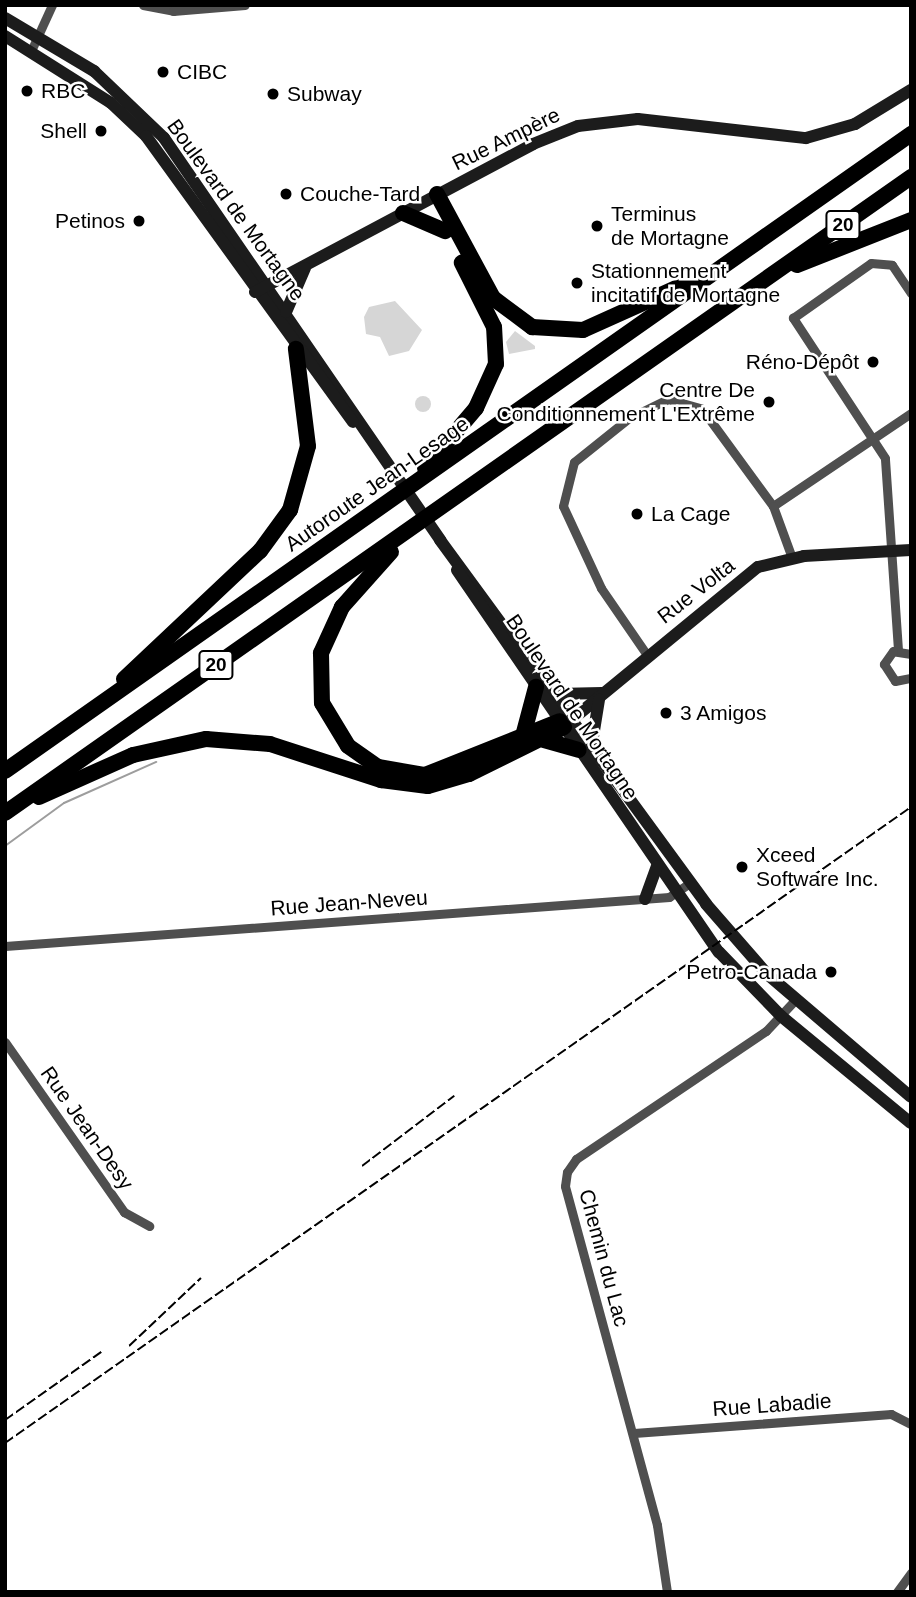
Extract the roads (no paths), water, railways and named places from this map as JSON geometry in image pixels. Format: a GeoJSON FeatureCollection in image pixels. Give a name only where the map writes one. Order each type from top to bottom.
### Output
{"type":"FeatureCollection","features":[{"type":"Feature","properties":{"kind":"highway","name":"Autoroute Jean-Lesage"},"geometry":{"type":"LineString","coordinates":[[5,771],[911,135]]}},
{"type":"Feature","properties":{"kind":"highway","name":"20"},"geometry":{"type":"LineString","coordinates":[[11,809],[911,177]]}},
{"type":"Feature","properties":{"kind":"highway"},"geometry":{"type":"LineString","coordinates":[[402,492],[466,422],[490,385],[496,359],[489,315],[445,231],[433,197]]}},
{"type":"Feature","properties":{"kind":"highway"},"geometry":{"type":"LineString","coordinates":[[433,197],[496,302],[543,331],[587,328],[724,266]]}},
{"type":"Feature","properties":{"kind":"highway"},"geometry":{"type":"LineString","coordinates":[[403,213],[445,231]]}},
{"type":"Feature","properties":{"kind":"highway"},"geometry":{"type":"LineString","coordinates":[[776,273],[911,220]]}},
{"type":"Feature","properties":{"kind":"highway"},"geometry":{"type":"LineString","coordinates":[[99,705],[260,551],[290,510],[308,446],[296,349]]}},
{"type":"Feature","properties":{"kind":"highway"},"geometry":{"type":"LineString","coordinates":[[415,526],[357,588],[328,633],[319,679],[331,723],[367,761],[419,775],[453,768],[523,736],[566,723]]}},
{"type":"Feature","properties":{"kind":"highway"},"geometry":{"type":"LineString","coordinates":[[523,736],[536,687]]}},
{"type":"Feature","properties":{"kind":"highway"},"geometry":{"type":"LineString","coordinates":[[11,809],[133,755],[197,739],[270,744],[416,786],[461,778],[544,740],[566,723]]}},
{"type":"Feature","properties":{"kind":"highway"},"geometry":{"type":"LineString","coordinates":[[544,740],[586,748]]}},
{"type":"Feature","properties":{"kind":"main road","name":"Boulevard de Mortagne"},"geometry":{"type":"LineString","coordinates":[[5,18],[94,71],[155,127],[261,289],[296,349],[391,469]]}},
{"type":"Feature","properties":{"kind":"main road","name":"Boulevard de Mortagne"},"geometry":{"type":"LineString","coordinates":[[5,36],[111,103],[146,135],[261,289],[286,312],[536,687],[690,883],[795,1000],[911,1097]]}},
{"type":"Feature","properties":{"kind":"main road","name":"Rue Ampère"},"geometry":{"type":"LineString","coordinates":[[261,289],[540,140],[587,123],[638,118],[806,138],[855,124],[911,90]]}},
{"type":"Feature","properties":{"kind":"main road"},"geometry":{"type":"LineString","coordinates":[[286,312],[307,265]]}},
{"type":"Feature","properties":{"kind":"main road","name":"Boulevard de Mortagne"},"geometry":{"type":"LineString","coordinates":[[440,540],[556,694],[566,723]]}},
{"type":"Feature","properties":{"kind":"main road","name":"Rue Volta"},"geometry":{"type":"LineString","coordinates":[[566,723],[758,568],[792,558],[911,550]]}},
{"type":"Feature","properties":{"kind":"main road"},"geometry":{"type":"LineString","coordinates":[[556,694],[603,693],[591,721],[586,748]]}},
{"type":"Feature","properties":{"kind":"main road","name":"Boulevard de Mortagne"},"geometry":{"type":"LineString","coordinates":[[586,748],[657,866],[719,952],[780,1016],[911,1123]]}},
{"type":"Feature","properties":{"kind":"main road"},"geometry":{"type":"LineString","coordinates":[[645,899],[657,866]]}},
{"type":"Feature","properties":{"kind":"street"},"geometry":{"type":"LineString","coordinates":[[31,51],[35,35],[52,5]]}},
{"type":"Feature","properties":{"kind":"street"},"geometry":{"type":"LineString","coordinates":[[143,5],[173,11],[245,5]]}},
{"type":"Feature","properties":{"kind":"street"},"geometry":{"type":"LineString","coordinates":[[898,650],[885,458],[876,437],[793,318],[871,263],[891,265],[911,293]]}},
{"type":"Feature","properties":{"kind":"street"},"geometry":{"type":"LineString","coordinates":[[647,655],[567,525],[563,491],[574,462],[639,411],[681,400],[702,409],[773,506],[792,558]]}},
{"type":"Feature","properties":{"kind":"street"},"geometry":{"type":"LineString","coordinates":[[773,506],[911,413]]}},
{"type":"Feature","properties":{"kind":"street"},"geometry":{"type":"LineString","coordinates":[[898,650],[911,654]]}},
{"type":"Feature","properties":{"kind":"street"},"geometry":{"type":"LineString","coordinates":[[898,650],[885,659],[884,669],[895,681],[911,678]]}},
{"type":"Feature","properties":{"kind":"street"},"geometry":{"type":"LineString","coordinates":[[677,894],[690,883]]}},
{"type":"Feature","properties":{"kind":"street","name":"Rue Jean-Neveu"},"geometry":{"type":"LineString","coordinates":[[5,946],[645,899],[677,894]]}},
{"type":"Feature","properties":{"kind":"street","name":"Chemin du Lac"},"geometry":{"type":"LineString","coordinates":[[667,1592],[634,1433],[565,1186],[567,1172],[576,1159],[780,1016],[795,1000]]}},
{"type":"Feature","properties":{"kind":"street","name":"Rue Jean-Desy"},"geometry":{"type":"LineString","coordinates":[[5,1042],[124,1212],[149,1226]]}},
{"type":"Feature","properties":{"kind":"street","name":"Rue Labadie"},"geometry":{"type":"LineString","coordinates":[[634,1433],[891,1414],[911,1424]]}},
{"type":"Feature","properties":{"kind":"street"},"geometry":{"type":"LineString","coordinates":[[897,1592],[911,1573]]}},
{"type":"Feature","properties":{"kind":"waterway"},"geometry":{"type":"LineString","coordinates":[[5,846],[64,803],[156,762]]}},
{"type":"Feature","properties":{"kind":"railway"},"geometry":{"type":"LineString","coordinates":[[5,1443],[911,807]]}},
{"type":"Feature","properties":{"kind":"railway"},"geometry":{"type":"LineString","coordinates":[[362,1166],[454,1096]]}},
{"type":"Feature","properties":{"kind":"railway"},"geometry":{"type":"LineString","coordinates":[[129,1346],[201,1278]]}},
{"type":"Feature","properties":{"kind":"railway"},"geometry":{"type":"LineString","coordinates":[[5,1420],[101,1352]]}},
{"type":"Feature","properties":{"kind":"place","name":"CIBC"},"geometry":{"type":"Point","coordinates":[163,72]}},
{"type":"Feature","properties":{"kind":"place","name":"RBC"},"geometry":{"type":"Point","coordinates":[27,91]}},
{"type":"Feature","properties":{"kind":"place","name":"Subway"},"geometry":{"type":"Point","coordinates":[273,94]}},
{"type":"Feature","properties":{"kind":"place","name":"Shell"},"geometry":{"type":"Point","coordinates":[101,131]}},
{"type":"Feature","properties":{"kind":"place","name":"Couche-Tard"},"geometry":{"type":"Point","coordinates":[286,194]}},
{"type":"Feature","properties":{"kind":"place","name":"Petinos"},"geometry":{"type":"Point","coordinates":[139,221]}},
{"type":"Feature","properties":{"kind":"place","name":"Terminus de Mortagne"},"geometry":{"type":"Point","coordinates":[597,226]}},
{"type":"Feature","properties":{"kind":"place","name":"Stationnement incitatif de Mortagne"},"geometry":{"type":"Point","coordinates":[577,283]}},
{"type":"Feature","properties":{"kind":"place","name":"Réno-Dépôt"},"geometry":{"type":"Point","coordinates":[873,362]}},
{"type":"Feature","properties":{"kind":"place","name":"Centre De Conditionnement L'Extrême"},"geometry":{"type":"Point","coordinates":[769,402]}},
{"type":"Feature","properties":{"kind":"place","name":"La Cage"},"geometry":{"type":"Point","coordinates":[637,514]}},
{"type":"Feature","properties":{"kind":"place","name":"3 Amigos"},"geometry":{"type":"Point","coordinates":[666,713]}},
{"type":"Feature","properties":{"kind":"place","name":"Xceed Software Inc."},"geometry":{"type":"Point","coordinates":[742,867]}},
{"type":"Feature","properties":{"kind":"place","name":"Petro-Canada"},"geometry":{"type":"Point","coordinates":[831,972]}}]}
